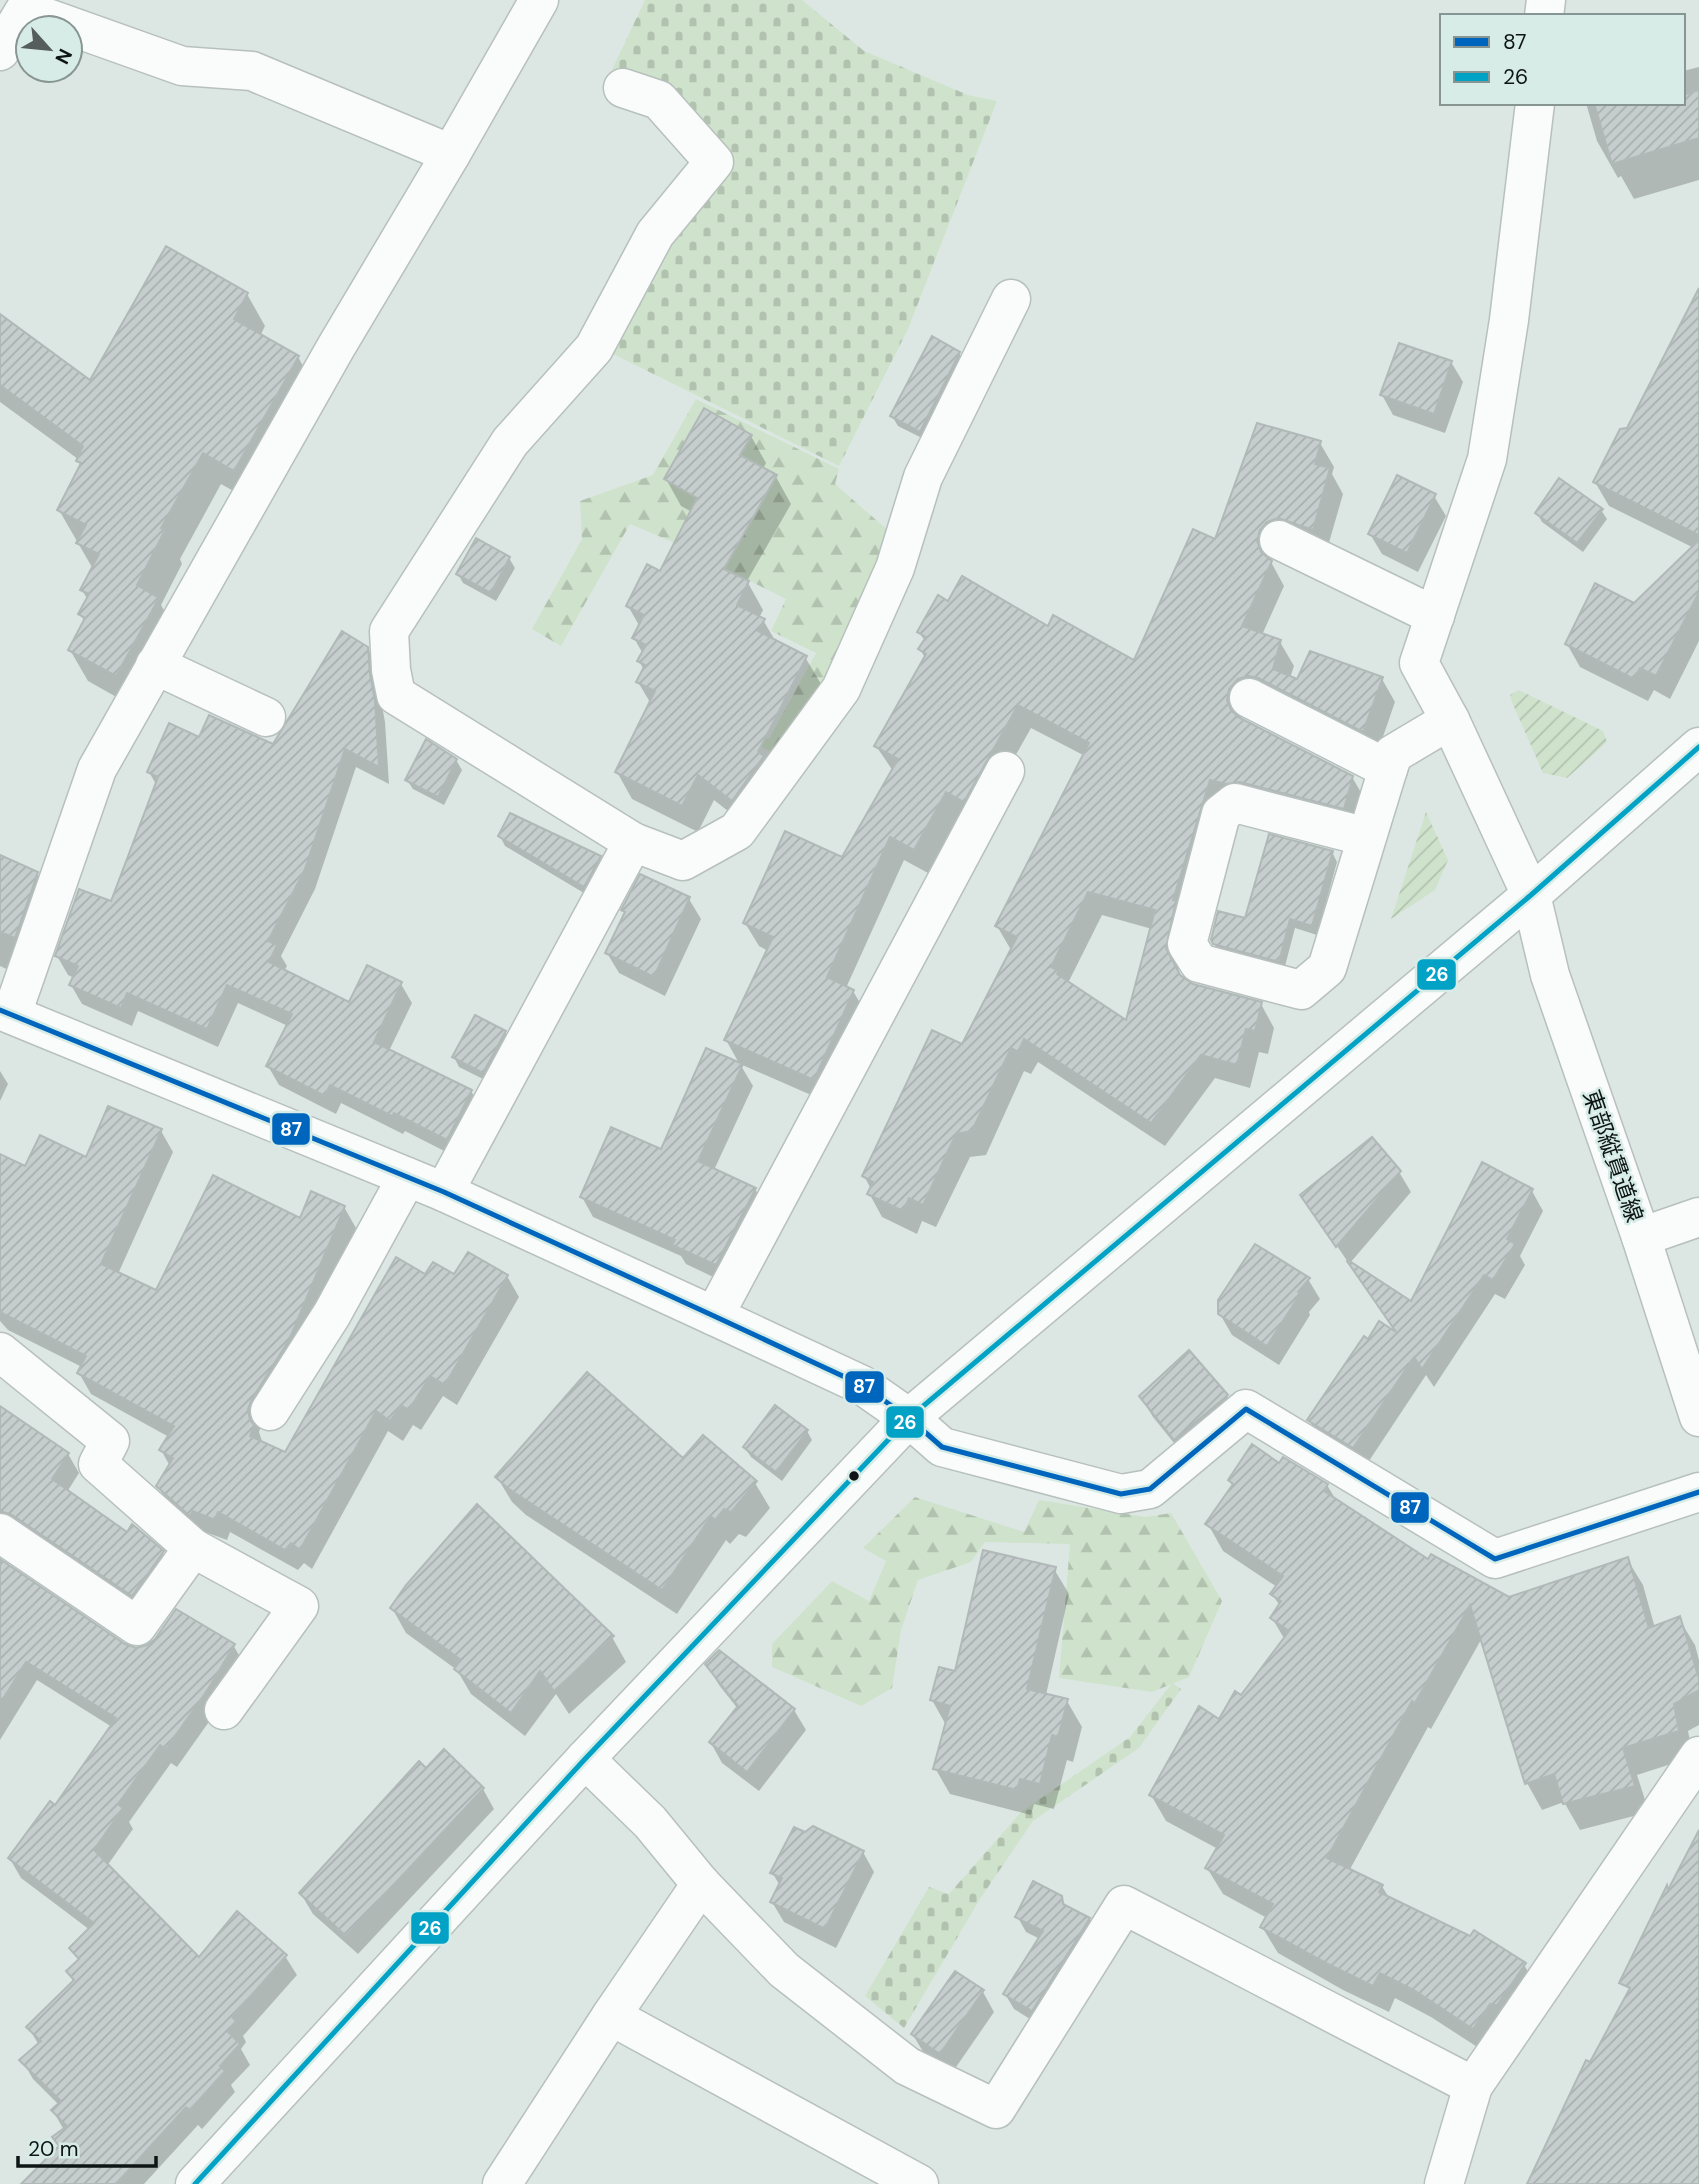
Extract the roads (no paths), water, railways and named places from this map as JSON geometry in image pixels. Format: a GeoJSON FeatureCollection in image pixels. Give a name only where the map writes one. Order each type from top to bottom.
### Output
{"type":"FeatureCollection","features":[{"type":"Feature","properties":{"kind":"street"},"geometry":{"type":"LineString","coordinates":[[539,0],[452,154],[336,347],[97,769],[6,1012],[444,1192],[714,1316],[862,1385],[909,1418],[942,1447],[1121,1494],[1150,1489],[1246,1409],[1495,1559],[1699,1492]]}},
{"type":"Feature","properties":{"kind":"street"},"geometry":{"type":"LineString","coordinates":[[0,51],[28,5],[183,65],[252,71],[452,154]]}},
{"type":"Feature","properties":{"kind":"street"},"geometry":{"type":"LineString","coordinates":[[623,88],[659,100],[713,162],[655,234],[594,348],[510,442],[389,631],[388,640],[396,695],[633,842],[683,861],[737,831],[841,690],[895,568],[923,477],[1011,299]]}},
{"type":"Feature","properties":{"kind":"street"},"geometry":{"type":"LineString","coordinates":[[1279,540],[1435,616],[1487,459],[1511,307],[1535,105]]}},
{"type":"Feature","properties":{"kind":"street","name":"東部縦貫道線"},"geometry":{"type":"LineString","coordinates":[[1435,616],[1419,663],[1450,720],[1531,894],[1550,975],[1641,1237],[1699,1416]]}},
{"type":"Feature","properties":{"kind":"street"},"geometry":{"type":"LineString","coordinates":[[155,665],[266,717]]}},
{"type":"Feature","properties":{"kind":"street"},"geometry":{"type":"LineString","coordinates":[[1248,698],[1388,769]]}},
{"type":"Feature","properties":{"kind":"street"},"geometry":{"type":"LineString","coordinates":[[1367,837],[1235,803],[1222,814],[1187,944],[1199,963],[1301,990],[1327,968],[1388,769],[1392,754],[1450,720]]}},
{"type":"Feature","properties":{"kind":"street"},"geometry":{"type":"LineString","coordinates":[[195,2184],[585,1759],[909,1418],[1531,894],[1699,747]]}},
{"type":"Feature","properties":{"kind":"street"},"geometry":{"type":"LineString","coordinates":[[714,1316],[1005,771]]}},
{"type":"Feature","properties":{"kind":"street"},"geometry":{"type":"LineString","coordinates":[[444,1192],[633,842]]}},
{"type":"Feature","properties":{"kind":"street"},"geometry":{"type":"LineString","coordinates":[[270,1411],[332,1314],[407,1177]]}},
{"type":"Feature","properties":{"kind":"street"},"geometry":{"type":"LineString","coordinates":[[1641,1237],[1699,1217]]}},
{"type":"Feature","properties":{"kind":"street"},"geometry":{"type":"LineString","coordinates":[[0,1352],[110,1441],[98,1464],[193,1548],[299,1606],[224,1710]]}},
{"type":"Feature","properties":{"kind":"street"},"geometry":{"type":"LineString","coordinates":[[0,1532],[137,1626],[193,1548]]}},
{"type":"Feature","properties":{"kind":"street"},"geometry":{"type":"LineString","coordinates":[[1444,2184],[1473,2086],[1699,1756]]}},
{"type":"Feature","properties":{"kind":"street"},"geometry":{"type":"LineString","coordinates":[[585,1759],[650,1822],[701,1884],[784,1970],[907,2066],[996,2109],[1124,1905],[1473,2086]]}},
{"type":"Feature","properties":{"kind":"street"},"geometry":{"type":"LineString","coordinates":[[502,2184],[701,1884]]}},
{"type":"Feature","properties":{"kind":"street"},"geometry":{"type":"LineString","coordinates":[[611,2016],[919,2184]]}}]}
